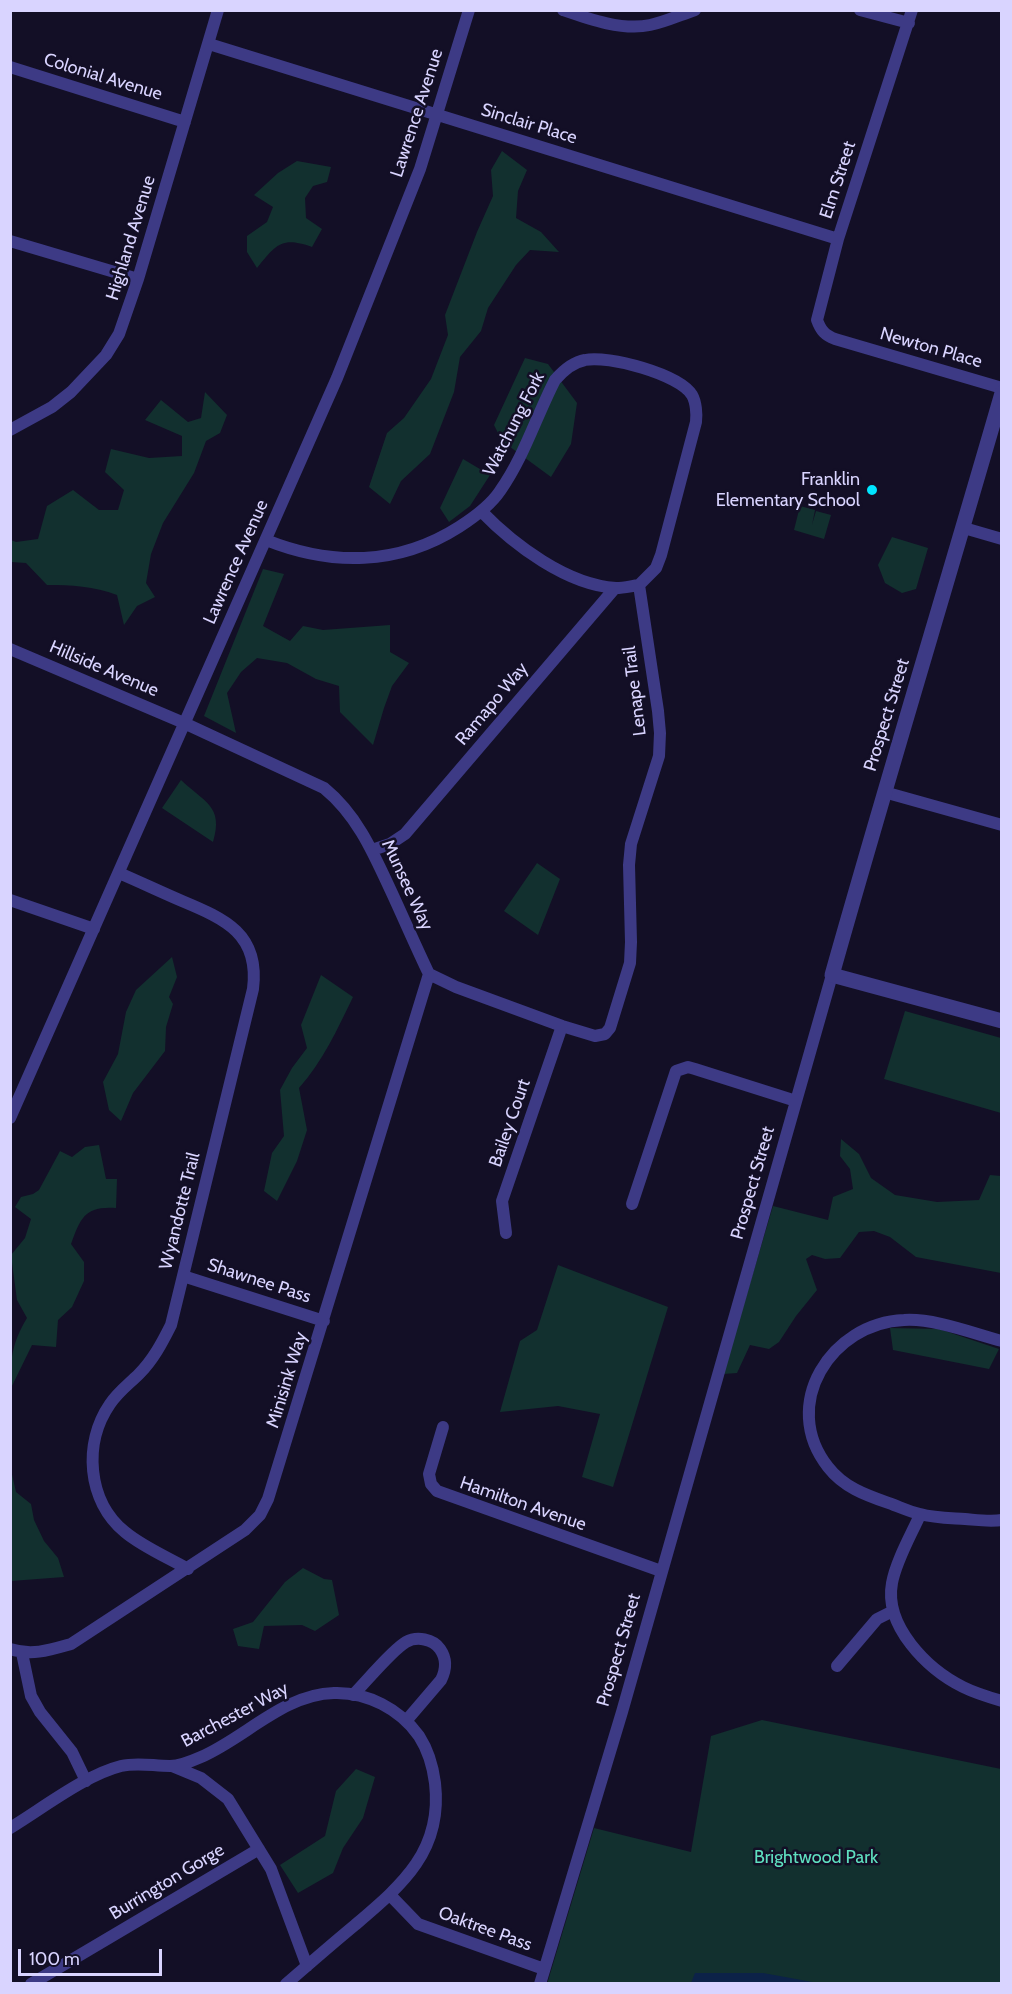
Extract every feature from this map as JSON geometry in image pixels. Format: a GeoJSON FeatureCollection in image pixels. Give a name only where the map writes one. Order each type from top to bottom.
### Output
{"type":"FeatureCollection","features":[{"type":"Feature","properties":{"kind":"street","name":"Highland Avenue"},"geometry":{"type":"LineString","coordinates":[[10,430],[52,407],[65,397],[106,355],[119,334],[138,279],[218,10]]}},
{"type":"Feature","properties":{"kind":"street","name":"Lawrence Avenue"},"geometry":{"type":"LineString","coordinates":[[12,1110],[337,378],[420,169],[469,10]]}},
{"type":"Feature","properties":{"kind":"street"},"geometry":{"type":"LineString","coordinates":[[563,10],[634,27],[651,25],[695,10]]}},
{"type":"Feature","properties":{"kind":"street"},"geometry":{"type":"LineString","coordinates":[[860,10],[909,23]]}},
{"type":"Feature","properties":{"kind":"street","name":"Elm Street"},"geometry":{"type":"LineString","coordinates":[[850,344],[825,335],[817,320],[838,239],[912,10]]}},
{"type":"Feature","properties":{"kind":"street","name":"Sinclair Place"},"geometry":{"type":"LineString","coordinates":[[209,44],[838,239]]}},
{"type":"Feature","properties":{"kind":"street","name":"Colonial Avenue"},"geometry":{"type":"LineString","coordinates":[[10,67],[185,122]]}},
{"type":"Feature","properties":{"kind":"street"},"geometry":{"type":"LineString","coordinates":[[10,241],[138,279]]}},
{"type":"Feature","properties":{"kind":"street","name":"Newton Place"},"geometry":{"type":"LineString","coordinates":[[850,344],[1002,390]]}},
{"type":"Feature","properties":{"kind":"street","name":"Watchung Fork"},"geometry":{"type":"LineString","coordinates":[[266,540],[286,548],[327,557],[370,558],[401,552],[431,542],[450,532],[481,511],[499,494],[522,455],[555,380],[561,373],[583,360],[604,359],[670,379],[685,387],[692,396],[697,416],[662,555],[656,568],[639,585]]}},
{"type":"Feature","properties":{"kind":"street","name":"Prospect Street"},"geometry":{"type":"LineString","coordinates":[[540,1983],[622,1712],[884,792],[964,528],[1002,390]]}},
{"type":"Feature","properties":{"kind":"street"},"geometry":{"type":"LineString","coordinates":[[481,511],[504,534],[537,558],[580,579],[615,588],[639,585]]}},
{"type":"Feature","properties":{"kind":"street"},"geometry":{"type":"LineString","coordinates":[[964,528],[1002,539]]}},
{"type":"Feature","properties":{"kind":"street","name":"Lenape Trail"},"geometry":{"type":"LineString","coordinates":[[562,1026],[595,1036],[601,1036],[607,1032],[630,963],[629,866],[632,844],[659,756],[660,733],[639,585]]}},
{"type":"Feature","properties":{"kind":"street","name":"Ramapo Way"},"geometry":{"type":"LineString","coordinates":[[372,850],[390,844],[405,834],[615,588]]}},
{"type":"Feature","properties":{"kind":"street","name":"Hillside Avenue"},"geometry":{"type":"LineString","coordinates":[[10,649],[184,723]]}},
{"type":"Feature","properties":{"kind":"street","name":"Munsee Way"},"geometry":{"type":"LineString","coordinates":[[184,723],[324,788],[339,800],[353,817],[372,850],[429,975]]}},
{"type":"Feature","properties":{"kind":"street"},"geometry":{"type":"LineString","coordinates":[[884,792],[1002,825]]}},
{"type":"Feature","properties":{"kind":"street","name":"Wyandotte Trail"},"geometry":{"type":"LineString","coordinates":[[118,873],[224,920],[235,929],[243,941],[250,954],[253,968],[253,989],[171,1325],[153,1358],[106,1409],[98,1428],[92,1457],[94,1478],[100,1497],[116,1523],[132,1538],[188,1569]]}},
{"type":"Feature","properties":{"kind":"street"},"geometry":{"type":"LineString","coordinates":[[10,900],[94,929]]}},
{"type":"Feature","properties":{"kind":"street"},"geometry":{"type":"LineString","coordinates":[[429,975],[562,1026]]}},
{"type":"Feature","properties":{"kind":"street","name":"Minisink Way"},"geometry":{"type":"LineString","coordinates":[[16,1651],[46,1652],[71,1644],[245,1530],[264,1508],[324,1321],[429,975]]}},
{"type":"Feature","properties":{"kind":"street"},"geometry":{"type":"LineString","coordinates":[[832,975],[1002,1021]]}},
{"type":"Feature","properties":{"kind":"street","name":"Bailey Court"},"geometry":{"type":"LineString","coordinates":[[506,1233],[502,1201],[562,1026]]}},
{"type":"Feature","properties":{"kind":"street"},"geometry":{"type":"LineString","coordinates":[[632,1204],[676,1071],[683,1068],[695,1069],[796,1101]]}},
{"type":"Feature","properties":{"kind":"street","name":"Shawnee Pass"},"geometry":{"type":"LineString","coordinates":[[183,1276],[324,1321]]}},
{"type":"Feature","properties":{"kind":"street"},"geometry":{"type":"LineString","coordinates":[[1002,1341],[925,1321],[893,1321],[872,1326],[844,1342],[829,1357],[818,1375],[810,1397],[810,1425],[814,1443],[828,1467],[856,1490],[920,1515],[1002,1520]]}},
{"type":"Feature","properties":{"kind":"street","name":"Hamilton Avenue"},"geometry":{"type":"LineString","coordinates":[[443,1427],[429,1474],[431,1484],[437,1491],[661,1572]]}},
{"type":"Feature","properties":{"kind":"street"},"geometry":{"type":"LineString","coordinates":[[920,1515],[892,1582],[892,1611],[906,1636],[932,1666],[963,1688],[1002,1701]]}},
{"type":"Feature","properties":{"kind":"street"},"geometry":{"type":"LineString","coordinates":[[837,1666],[877,1618],[892,1611]]}},
{"type":"Feature","properties":{"kind":"street"},"geometry":{"type":"LineString","coordinates":[[353,1695],[405,1642],[421,1638],[429,1641],[436,1645],[444,1656],[444,1672],[441,1680],[406,1721]]}},
{"type":"Feature","properties":{"kind":"street"},"geometry":{"type":"LineString","coordinates":[[16,1651],[31,1696],[40,1712],[72,1752],[86,1781]]}},
{"type":"Feature","properties":{"kind":"street","name":"Barchester Way"},"geometry":{"type":"LineString","coordinates":[[10,1828],[101,1773],[123,1766],[146,1763],[171,1766],[199,1758],[302,1699],[323,1694],[353,1695],[384,1705],[406,1721],[422,1741],[431,1764],[436,1789],[435,1815],[429,1840],[418,1864],[402,1884],[286,1983]]}},
{"type":"Feature","properties":{"kind":"street"},"geometry":{"type":"LineString","coordinates":[[171,1766],[191,1772],[228,1799],[272,1869],[307,1966]]}},
{"type":"Feature","properties":{"kind":"street","name":"Burrington Gorge"},"geometry":{"type":"LineString","coordinates":[[31,1983],[259,1849]]}},
{"type":"Feature","properties":{"kind":"street","name":"Oaktree Pass"},"geometry":{"type":"LineString","coordinates":[[390,1895],[418,1924],[544,1969]]}},
{"type":"Feature","properties":{"kind":"green space"},"geometry":{"type":"Polygon","coordinates":[[[502,151],[527,170],[518,191],[516,218],[541,232],[559,252],[530,250],[516,265],[488,308],[481,331],[460,357],[454,392],[430,454],[401,481],[390,504],[369,487],[387,433],[404,418],[431,379],[448,335],[445,315],[493,196],[491,170],[502,151]]]}},
{"type":"Feature","properties":{"kind":"green space"},"geometry":{"type":"Polygon","coordinates":[[[297,161],[331,167],[327,182],[313,186],[305,198],[306,218],[322,229],[312,247],[293,242],[280,245],[269,253],[257,268],[247,252],[247,236],[267,222],[273,207],[254,195],[278,173],[297,161]]]}},
{"type":"Feature","properties":{"kind":"green space"},"geometry":{"type":"Polygon","coordinates":[[[525,358],[548,364],[577,403],[571,444],[551,477],[502,441],[494,425],[525,358]]]}},
{"type":"Feature","properties":{"kind":"green space"},"geometry":{"type":"Polygon","coordinates":[[[205,392],[227,415],[220,433],[206,441],[194,473],[163,523],[151,554],[146,583],[155,597],[137,606],[124,625],[117,595],[82,587],[47,585],[26,563],[11,562],[11,540],[16,542],[38,539],[47,506],[73,490],[99,510],[118,510],[124,490],[105,472],[111,449],[149,458],[182,456],[182,436],[145,420],[161,400],[188,422],[201,418],[205,392]]]}},
{"type":"Feature","properties":{"kind":"green space"},"geometry":{"type":"Polygon","coordinates":[[[463,459],[490,475],[470,506],[449,522],[440,508],[463,459]]]}},
{"type":"Feature","properties":{"kind":"green space"},"geometry":{"type":"Polygon","coordinates":[[[800,506],[815,510],[812,525],[816,511],[831,515],[824,539],[794,530],[800,506]]]}},
{"type":"Feature","properties":{"kind":"green space"},"geometry":{"type":"Polygon","coordinates":[[[892,537],[928,548],[916,589],[902,593],[885,583],[878,565],[892,537]]]}},
{"type":"Feature","properties":{"kind":"green space"},"geometry":{"type":"Polygon","coordinates":[[[263,569],[284,574],[263,626],[290,641],[303,626],[323,630],[390,625],[390,652],[409,663],[392,686],[373,745],[340,712],[339,686],[316,679],[287,663],[257,658],[241,672],[227,693],[236,733],[204,716],[263,569]]]}},
{"type":"Feature","properties":{"kind":"green space"},"geometry":{"type":"Polygon","coordinates":[[[181,780],[214,812],[216,830],[213,842],[162,808],[181,780]]]}},
{"type":"Feature","properties":{"kind":"green space"},"geometry":{"type":"Polygon","coordinates":[[[537,863],[560,879],[538,935],[504,911],[537,863]]]}},
{"type":"Feature","properties":{"kind":"green space"},"geometry":{"type":"Polygon","coordinates":[[[172,957],[177,977],[169,997],[173,1004],[166,1027],[165,1051],[133,1093],[121,1121],[109,1110],[103,1082],[118,1054],[126,1012],[136,990],[172,957]]]}},
{"type":"Feature","properties":{"kind":"green space"},"geometry":{"type":"Polygon","coordinates":[[[321,975],[353,997],[322,1056],[299,1088],[307,1130],[297,1161],[277,1201],[264,1191],[272,1153],[284,1136],[280,1090],[292,1068],[307,1048],[301,1025],[321,975]]]}},
{"type":"Feature","properties":{"kind":"green space"},"geometry":{"type":"Polygon","coordinates":[[[905,1011],[1001,1038],[1001,1113],[884,1079],[905,1011]]]}},
{"type":"Feature","properties":{"kind":"green space"},"geometry":{"type":"Polygon","coordinates":[[[841,1139],[859,1154],[871,1178],[895,1195],[937,1202],[979,1200],[990,1175],[1001,1176],[1001,1273],[916,1257],[890,1237],[874,1231],[859,1232],[840,1258],[825,1259],[812,1255],[806,1259],[817,1290],[779,1342],[769,1349],[750,1345],[737,1373],[723,1374],[773,1206],[828,1220],[833,1197],[853,1189],[850,1169],[840,1156],[841,1139]]]}},
{"type":"Feature","properties":{"kind":"green space"},"geometry":{"type":"Polygon","coordinates":[[[99,1145],[106,1179],[117,1179],[116,1208],[91,1211],[81,1220],[71,1244],[84,1262],[84,1281],[72,1307],[58,1320],[56,1347],[32,1345],[11,1388],[13,1352],[18,1335],[27,1318],[17,1300],[11,1255],[25,1238],[31,1219],[15,1207],[21,1197],[39,1190],[60,1151],[72,1157],[85,1147],[99,1145]]]}},
{"type":"Feature","properties":{"kind":"green space"},"geometry":{"type":"Polygon","coordinates":[[[558,1265],[668,1307],[613,1487],[582,1477],[600,1414],[558,1406],[500,1412],[520,1341],[537,1330],[558,1265]]]}},
{"type":"Feature","properties":{"kind":"green space"},"geometry":{"type":"Polygon","coordinates":[[[890,1328],[939,1329],[999,1349],[989,1369],[893,1350],[890,1328]]]}},
{"type":"Feature","properties":{"kind":"green space"},"geometry":{"type":"Polygon","coordinates":[[[11,1470],[16,1492],[31,1504],[34,1520],[44,1541],[58,1558],[64,1577],[11,1581],[11,1470]]]}},
{"type":"Feature","properties":{"kind":"green space"},"geometry":{"type":"Polygon","coordinates":[[[303,1568],[324,1579],[332,1580],[339,1615],[315,1631],[302,1625],[264,1626],[259,1649],[238,1646],[233,1629],[253,1622],[285,1582],[303,1568]]]}},
{"type":"Feature","properties":{"kind":"green space","name":"Brightwood Park"},"geometry":{"type":"Polygon","coordinates":[[[762,1720],[1001,1769],[1001,1983],[547,1984],[594,1828],[691,1852],[711,1736],[762,1720]]]}},
{"type":"Feature","properties":{"kind":"green space"},"geometry":{"type":"Polygon","coordinates":[[[356,1769],[375,1777],[363,1818],[343,1848],[333,1873],[298,1893],[280,1865],[325,1836],[336,1791],[356,1769]]]}},
{"type":"Feature","properties":{"kind":"water"},"geometry":{"type":"Polygon","coordinates":[[[695,1973],[763,1973],[818,1983],[691,1983],[695,1973]]]}},
{"type":"Feature","properties":{"kind":"place","name":"Franklin Elementary School"},"geometry":{"type":"Point","coordinates":[872,490]}}]}
